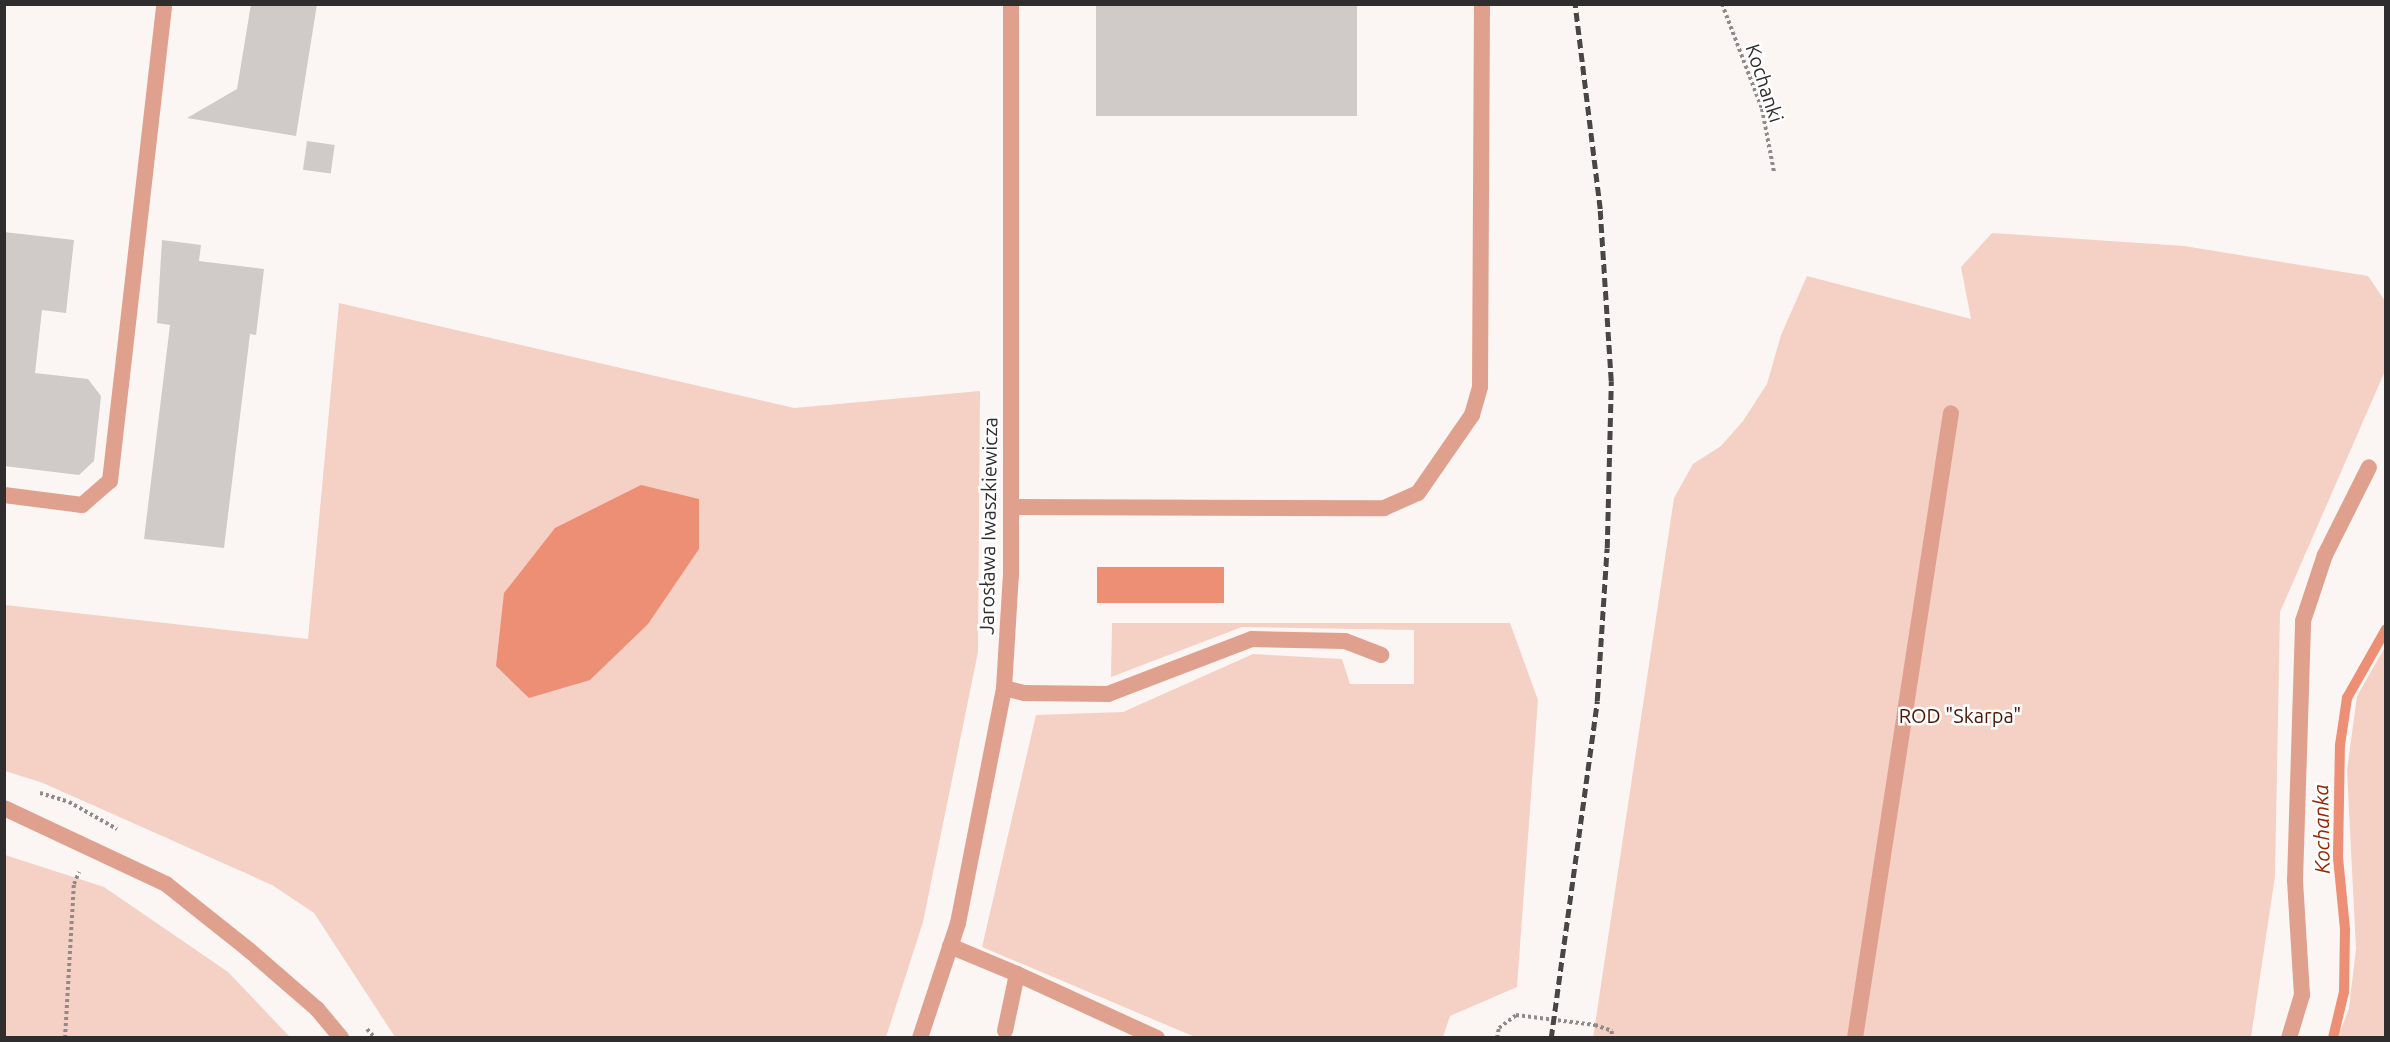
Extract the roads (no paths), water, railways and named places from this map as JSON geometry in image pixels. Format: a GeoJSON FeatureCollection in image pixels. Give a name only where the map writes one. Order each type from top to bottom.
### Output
{"type":"FeatureCollection","features":[{"type":"Feature","properties":{"kind":"street"},"geometry":{"type":"LineString","coordinates":[[4,495],[82,505],[110,481],[164,4]]}},
{"type":"Feature","properties":{"kind":"street","name":"Jarosława Iwaszkiewicza"},"geometry":{"type":"LineString","coordinates":[[920,1038],[950,946],[1004,688],[1011,507],[1011,4]]}},
{"type":"Feature","properties":{"kind":"street"},"geometry":{"type":"LineString","coordinates":[[1011,507],[1384,508],[1418,493],[1472,415],[1480,387],[1482,4]]}},
{"type":"Feature","properties":{"kind":"street"},"geometry":{"type":"LineString","coordinates":[[1855,1038],[1951,413]]}},
{"type":"Feature","properties":{"kind":"street"},"geometry":{"type":"LineString","coordinates":[[2289,1038],[2302,995],[2295,880],[2303,621],[2325,555],[2369,467]]}},
{"type":"Feature","properties":{"kind":"street"},"geometry":{"type":"LineString","coordinates":[[1004,688],[1024,693],[1108,694],[1252,639],[1345,641],[1381,655]]}},
{"type":"Feature","properties":{"kind":"street"},"geometry":{"type":"LineString","coordinates":[[4,808],[91,846],[166,884],[317,1009],[341,1038]]}},
{"type":"Feature","properties":{"kind":"street"},"geometry":{"type":"LineString","coordinates":[[950,946],[1157,1038]]}},
{"type":"Feature","properties":{"kind":"street"},"geometry":{"type":"LineString","coordinates":[[1005,1031],[1017,974]]}},
{"type":"Feature","properties":{"kind":"waterway","name":"Kochanka"},"geometry":{"type":"LineString","coordinates":[[2333,1038],[2344,992],[2345,929],[2338,857],[2340,745],[2347,698],[2386,629]]}},
{"type":"Feature","properties":{"kind":"railway"},"geometry":{"type":"LineString","coordinates":[[1551,1038],[1597,701],[1607,548],[1611,381],[1600,209],[1575,4]]}},
{"type":"Feature","properties":{"kind":"park label","name":"ROD \"Skarpa\""},"geometry":{"type":"Point","coordinates":[1960,715]}}]}
